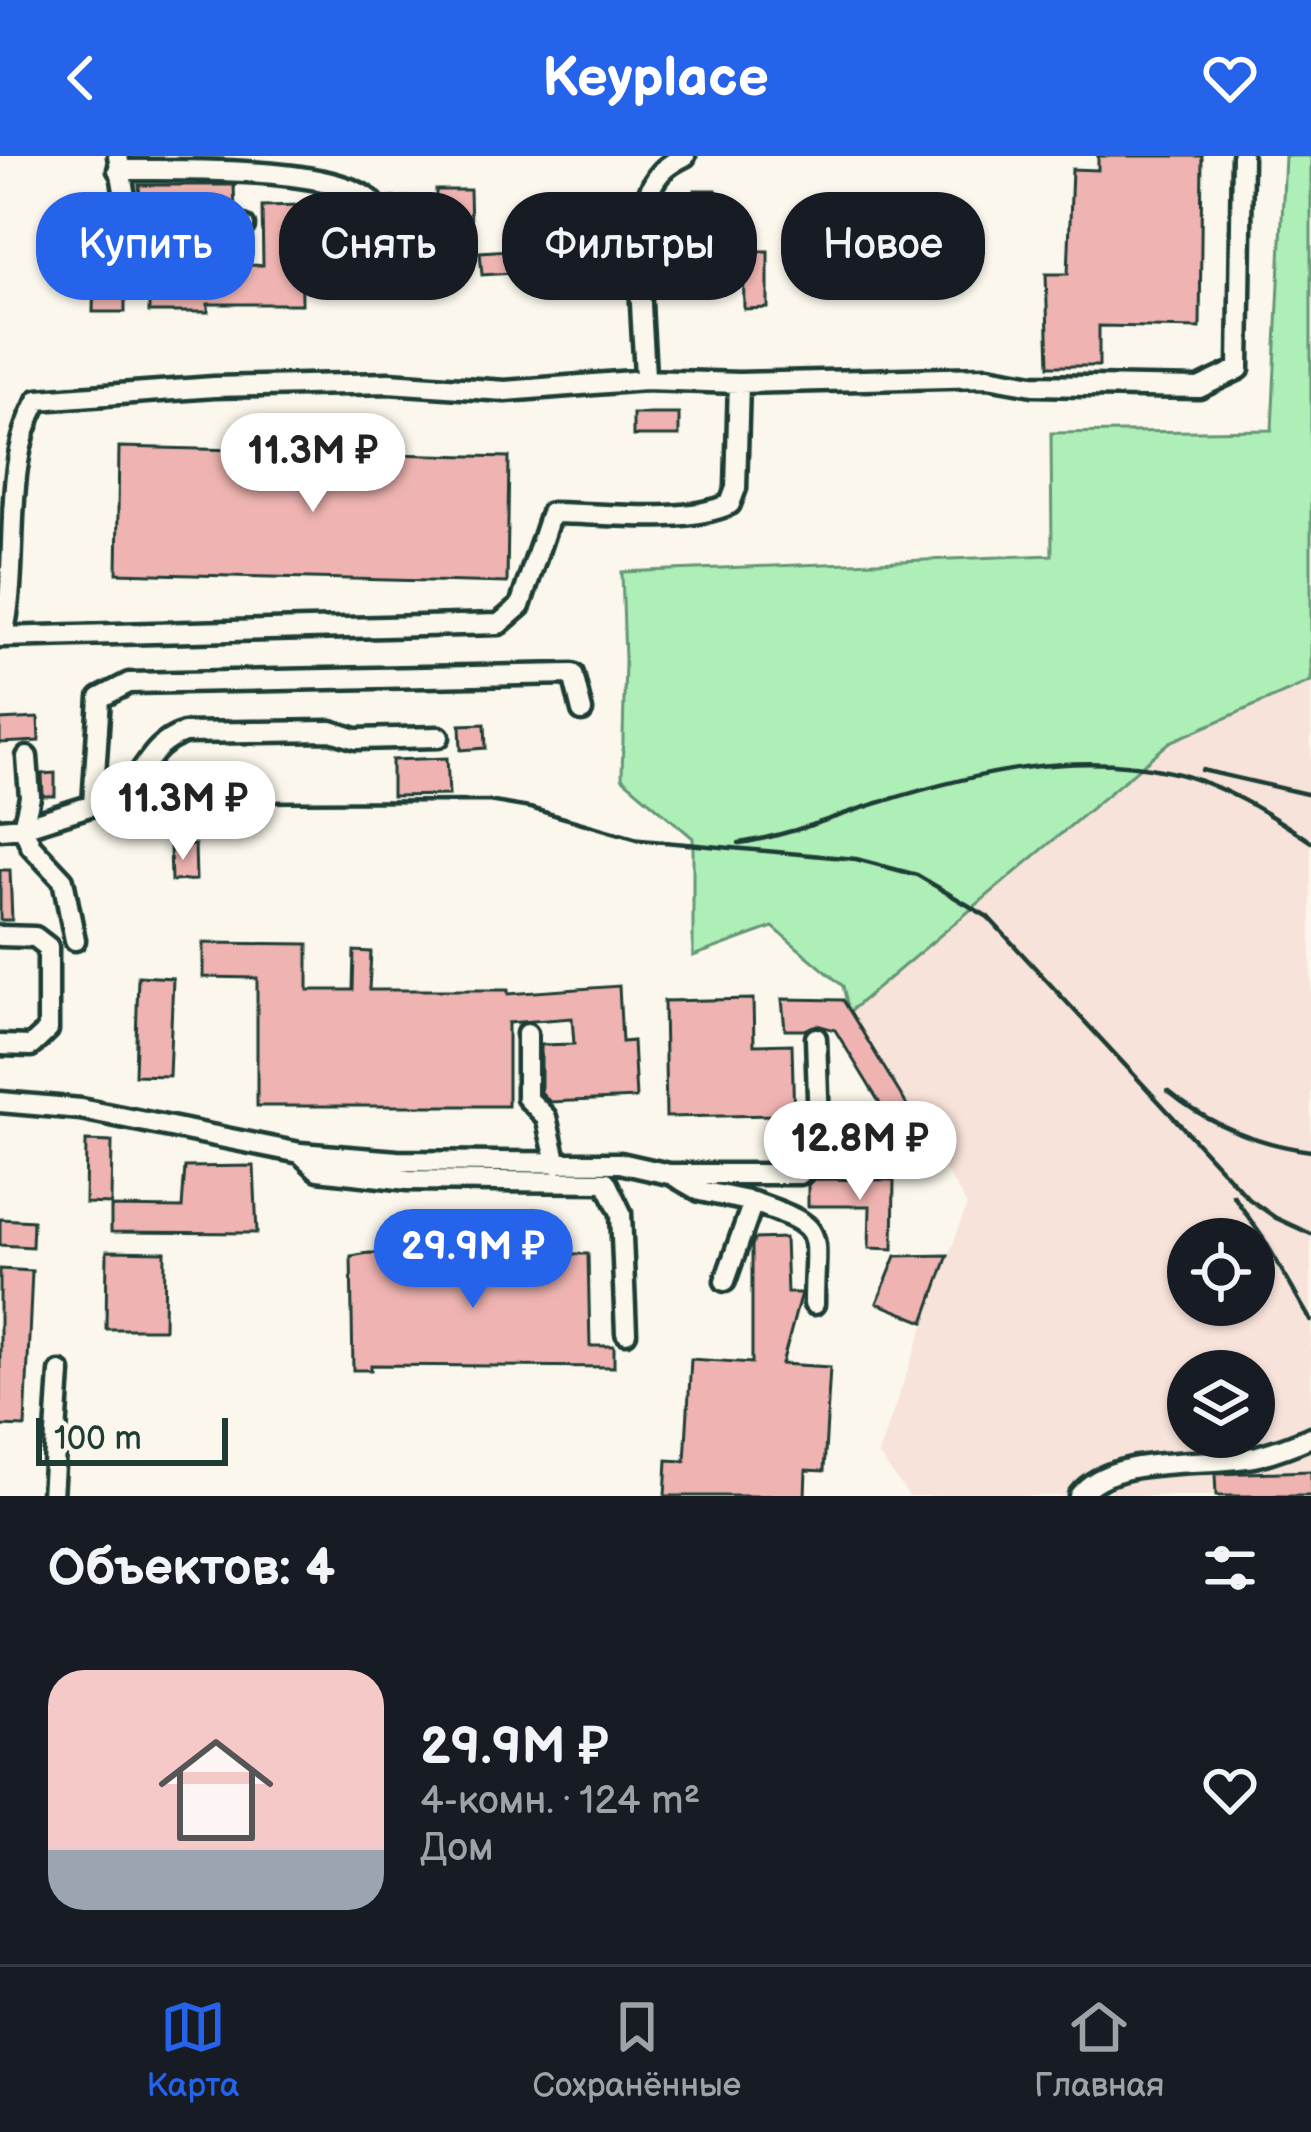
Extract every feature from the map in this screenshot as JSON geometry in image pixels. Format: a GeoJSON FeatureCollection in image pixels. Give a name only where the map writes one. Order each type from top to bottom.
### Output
{"type":"FeatureCollection","features":[{"type":"Feature","properties":{"kind":"lane"},"geometry":{"type":"LineString","coordinates":[[645,380],[640,240],[648,191],[664,167],[685,156]]}},
{"type":"Feature","properties":{"kind":"lane"},"geometry":{"type":"LineString","coordinates":[[740,382],[736,488],[730,504],[713,512],[681,514],[551,513],[520,606],[499,623],[2,637],[9,609],[2,507],[16,435],[38,400],[214,387],[389,383],[505,391],[645,380],[988,377],[1033,385],[1199,388],[1239,369],[1242,156]]}},
{"type":"Feature","properties":{"kind":"lane"},"geometry":{"type":"LineString","coordinates":[[118,163],[297,174],[360,192]]}},
{"type":"Feature","properties":{"kind":"lane"},"geometry":{"type":"LineString","coordinates":[[93,805],[100,698],[130,683],[573,674],[582,711]]}},
{"type":"Feature","properties":{"kind":"lane"},"geometry":{"type":"LineString","coordinates":[[0,829],[23,827],[93,805],[132,787],[161,741],[184,733],[332,731],[356,740],[439,737]]}},
{"type":"Feature","properties":{"kind":"lane"},"geometry":{"type":"LineString","coordinates":[[28,757],[30,797],[23,827],[31,846],[62,880],[75,940]]}},
{"type":"Feature","properties":{"kind":"lane"},"geometry":{"type":"LineString","coordinates":[[0,936],[35,938],[48,946],[50,962],[48,1030],[31,1046],[0,1045]]}},
{"type":"Feature","properties":{"kind":"lane"},"geometry":{"type":"LineString","coordinates":[[527,1034],[527,1098],[546,1117],[557,1164]]}},
{"type":"Feature","properties":{"kind":"lane"},"geometry":{"type":"LineString","coordinates":[[0,1102],[81,1109],[300,1153],[397,1161],[620,1163],[669,1174],[800,1174],[820,1155],[816,1038]]}},
{"type":"Feature","properties":{"kind":"lane"},"geometry":{"type":"LineString","coordinates":[[300,1153],[318,1170],[408,1180],[606,1182],[621,1213],[626,1333]]}},
{"type":"Feature","properties":{"kind":"lane"},"geometry":{"type":"LineString","coordinates":[[669,1174],[700,1191],[753,1202],[804,1220],[814,1233],[814,1304]]}},
{"type":"Feature","properties":{"kind":"lane"},"geometry":{"type":"LineString","coordinates":[[724,1281],[753,1202]]}},
{"type":"Feature","properties":{"kind":"lane"},"geometry":{"type":"LineString","coordinates":[[52,1496],[60,1372]]}},
{"type":"Feature","properties":{"kind":"lane"},"geometry":{"type":"LineString","coordinates":[[1079,1496],[1088,1484],[1121,1470],[1256,1456],[1311,1437]]}},
{"type":"Feature","properties":{"kind":"shaded area"},"geometry":{"type":"Polygon","coordinates":[[[1311,681],[1311,1496],[909,1496],[878,1454],[967,1205],[849,1012],[1170,742],[1311,681]]]}},
{"type":"Feature","properties":{"kind":"green space"},"geometry":{"type":"Polygon","coordinates":[[[1285,156],[1311,156],[1311,681],[1170,742],[849,1012],[843,986],[773,927],[693,956],[693,838],[622,778],[622,572],[1052,555],[1051,433],[1272,430],[1285,156]]]}},
{"type":"Feature","properties":{"kind":"building"},"geometry":{"type":"Polygon","coordinates":[[[1098,156],[1202,156],[1200,328],[1099,326],[1099,366],[1049,366],[1046,274],[1068,274],[1072,169],[1098,170],[1098,156]]]}},
{"type":"Feature","properties":{"kind":"building"},"geometry":{"type":"Polygon","coordinates":[[[139,185],[234,185],[234,192],[140,192],[139,185]]]}},
{"type":"Feature","properties":{"kind":"building"},"geometry":{"type":"Polygon","coordinates":[[[262,206],[279,206],[279,300],[302,300],[302,304],[208,304],[208,312],[149,312],[149,300],[255,300],[255,265],[263,265],[262,206]]]}},
{"type":"Feature","properties":{"kind":"building"},"geometry":{"type":"Polygon","coordinates":[[[502,251],[502,274],[482,275],[480,252],[502,251]]]}},
{"type":"Feature","properties":{"kind":"building"},"geometry":{"type":"Polygon","coordinates":[[[757,251],[768,251],[768,308],[744,309],[744,300],[757,300],[757,251]]]}},
{"type":"Feature","properties":{"kind":"building"},"geometry":{"type":"Polygon","coordinates":[[[93,300],[125,300],[125,312],[93,312],[93,300]]]}},
{"type":"Feature","properties":{"kind":"building"},"geometry":{"type":"Polygon","coordinates":[[[633,414],[679,414],[679,436],[633,436],[633,414]]]}},
{"type":"Feature","properties":{"kind":"building"},"geometry":{"type":"Polygon","coordinates":[[[119,447],[509,457],[507,583],[117,573],[119,447]]]}},
{"type":"Feature","properties":{"kind":"building"},"geometry":{"type":"Polygon","coordinates":[[[38,718],[39,741],[0,743],[0,720],[38,718]]]}},
{"type":"Feature","properties":{"kind":"building"},"geometry":{"type":"Polygon","coordinates":[[[485,724],[486,748],[461,750],[460,725],[485,724]]]}},
{"type":"Feature","properties":{"kind":"building"},"geometry":{"type":"Polygon","coordinates":[[[447,758],[449,795],[392,796],[392,760],[447,758]]]}},
{"type":"Feature","properties":{"kind":"building"},"geometry":{"type":"Polygon","coordinates":[[[55,773],[55,796],[43,796],[42,774],[55,773]]]}},
{"type":"Feature","properties":{"kind":"building"},"geometry":{"type":"Polygon","coordinates":[[[170,845],[195,845],[196,880],[171,881],[170,845]]]}},
{"type":"Feature","properties":{"kind":"building"},"geometry":{"type":"Polygon","coordinates":[[[0,870],[10,870],[12,920],[0,920],[0,870]]]}},
{"type":"Feature","properties":{"kind":"building"},"geometry":{"type":"Polygon","coordinates":[[[203,943],[308,944],[308,990],[353,990],[354,951],[371,952],[369,990],[508,990],[508,994],[619,986],[622,1042],[633,1041],[636,1098],[550,1102],[541,1092],[541,1045],[574,1044],[572,1018],[508,1023],[508,1106],[257,1106],[257,978],[203,977],[203,943]]]}},
{"type":"Feature","properties":{"kind":"building"},"geometry":{"type":"Polygon","coordinates":[[[138,976],[173,978],[169,1076],[135,1075],[138,976]]]}},
{"type":"Feature","properties":{"kind":"building"},"geometry":{"type":"Polygon","coordinates":[[[753,999],[754,1045],[792,1044],[795,1160],[780,1160],[779,1115],[666,1117],[664,1001],[753,999]]]}},
{"type":"Feature","properties":{"kind":"building"},"geometry":{"type":"Polygon","coordinates":[[[782,999],[843,1000],[933,1148],[914,1159],[835,1030],[817,1025],[785,1030],[782,999]]]}},
{"type":"Feature","properties":{"kind":"building"},"geometry":{"type":"Polygon","coordinates":[[[86,1141],[112,1142],[111,1204],[85,1203],[86,1141]]]}},
{"type":"Feature","properties":{"kind":"building"},"geometry":{"type":"Polygon","coordinates":[[[254,1166],[257,1233],[111,1232],[111,1207],[182,1208],[185,1167],[254,1166]]]}},
{"type":"Feature","properties":{"kind":"building"},"geometry":{"type":"Polygon","coordinates":[[[814,1179],[894,1180],[893,1249],[869,1248],[870,1206],[808,1206],[808,1185],[814,1179]]]}},
{"type":"Feature","properties":{"kind":"building"},"geometry":{"type":"Polygon","coordinates":[[[0,1219],[33,1221],[32,1247],[0,1245],[0,1219]]]}},
{"type":"Feature","properties":{"kind":"building"},"geometry":{"type":"Polygon","coordinates":[[[785,1238],[787,1293],[801,1293],[782,1364],[830,1367],[824,1471],[806,1470],[805,1496],[665,1496],[667,1460],[685,1461],[691,1359],[752,1363],[752,1246],[754,1239],[785,1238]]]}},
{"type":"Feature","properties":{"kind":"building"},"geometry":{"type":"Polygon","coordinates":[[[107,1251],[165,1252],[164,1329],[106,1329],[107,1251]]]}},
{"type":"Feature","properties":{"kind":"building"},"geometry":{"type":"Polygon","coordinates":[[[588,1254],[590,1346],[614,1346],[614,1367],[371,1365],[371,1370],[353,1370],[351,1256],[588,1254]]]}},
{"type":"Feature","properties":{"kind":"building"},"geometry":{"type":"Polygon","coordinates":[[[948,1255],[924,1322],[877,1303],[896,1256],[948,1255]]]}},
{"type":"Feature","properties":{"kind":"building"},"geometry":{"type":"Polygon","coordinates":[[[0,1269],[32,1271],[25,1427],[0,1426],[0,1269]]]}},
{"type":"Feature","properties":{"kind":"building"},"geometry":{"type":"Polygon","coordinates":[[[1311,1471],[1311,1496],[1216,1496],[1215,1474],[1311,1471]]]}},
{"type":"Feature","properties":{"kind":"railway"},"geometry":{"type":"LineString","coordinates":[[739,843],[988,774],[1098,763],[1171,772],[1208,784],[1262,810],[1311,842]]}},
{"type":"Feature","properties":{"kind":"railway"},"geometry":{"type":"LineString","coordinates":[[1202,770],[1311,795]]}},
{"type":"Feature","properties":{"kind":"railway"},"geometry":{"type":"LineString","coordinates":[[242,802],[488,801],[641,840],[856,859],[917,875],[988,917],[1249,1199],[1311,1234]]}},
{"type":"Feature","properties":{"kind":"railway"},"geometry":{"type":"LineString","coordinates":[[1168,1091],[1235,1131],[1311,1151]]}},
{"type":"Feature","properties":{"kind":"railway"},"geometry":{"type":"LineString","coordinates":[[1233,1195],[1311,1321]]}}]}
